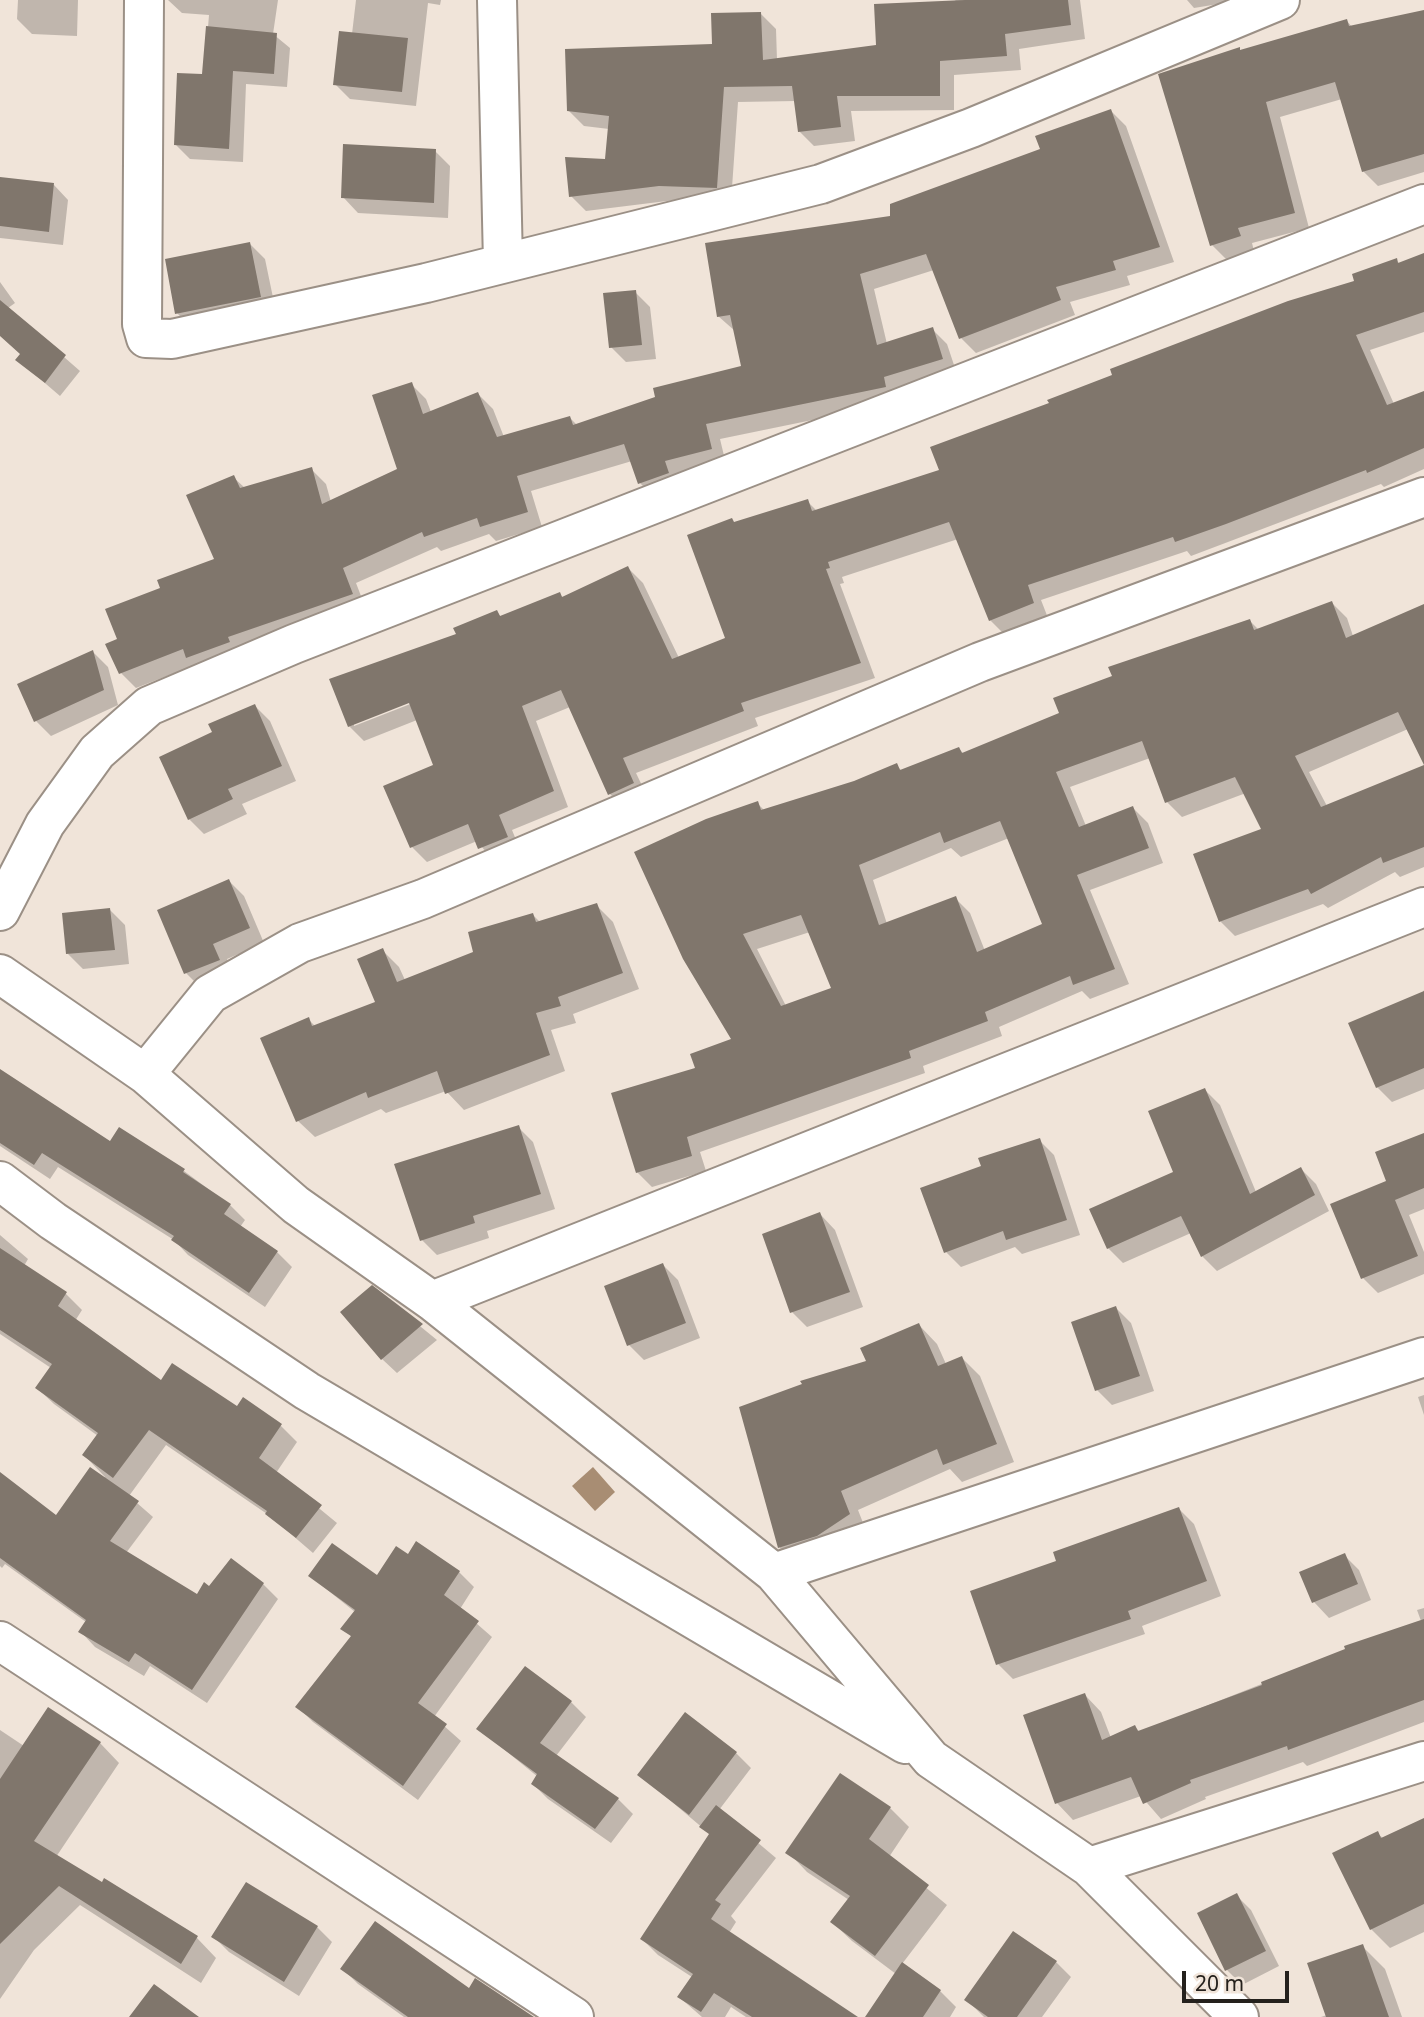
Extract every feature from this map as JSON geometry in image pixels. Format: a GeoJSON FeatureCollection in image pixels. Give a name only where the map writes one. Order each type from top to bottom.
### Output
{"type":"FeatureCollection","features":[{"type":"Feature","properties":{"kind":"street"},"geometry":{"type":"LineString","coordinates":[[144,0],[142,324],[146,338],[172,339],[503,263],[821,184],[971,128],[1272,2]]}},
{"type":"Feature","properties":{"kind":"street"},"geometry":{"type":"LineString","coordinates":[[497,0],[503,263]]}},
{"type":"Feature","properties":{"kind":"street"},"geometry":{"type":"LineString","coordinates":[[0,911],[45,824],[89,762],[149,706],[294,644],[1424,204]]}},
{"type":"Feature","properties":{"kind":"street"},"geometry":{"type":"LineString","coordinates":[[145,1074],[210,994],[300,943],[423,900],[980,662],[1424,497]]}},
{"type":"Feature","properties":{"kind":"street"},"geometry":{"type":"LineString","coordinates":[[432,1301],[1424,906]]}},
{"type":"Feature","properties":{"kind":"street"},"geometry":{"type":"LineString","coordinates":[[0,974],[145,1074],[296,1205],[432,1301],[774,1573],[931,1759]]}},
{"type":"Feature","properties":{"kind":"street"},"geometry":{"type":"LineString","coordinates":[[0,1181],[53,1221],[307,1391],[931,1759],[1088,1867],[1239,2017]]}},
{"type":"Feature","properties":{"kind":"street"},"geometry":{"type":"LineString","coordinates":[[774,1573],[1424,1357]]}},
{"type":"Feature","properties":{"kind":"street"},"geometry":{"type":"LineString","coordinates":[[0,1641],[574,2017]]}},
{"type":"Feature","properties":{"kind":"street"},"geometry":{"type":"LineString","coordinates":[[1088,1867],[1424,1761]]}},
{"type":"Feature","properties":{"kind":"shaded area"},"geometry":{"type":"Polygon","coordinates":[[[593,1467],[615,1492],[595,1511],[572,1486],[593,1467]]]}},
{"type":"Feature","properties":{"kind":"building"},"geometry":{"type":"Polygon","coordinates":[[[965,0],[1068,0],[1071,25],[1005,34],[1007,56],[940,61],[940,96],[837,96],[841,127],[798,132],[792,86],[724,87],[717,188],[659,186],[569,197],[565,157],[605,159],[609,116],[567,111],[565,49],[712,44],[711,13],[761,12],[763,60],[876,45],[874,4],[965,0]]]}},
{"type":"Feature","properties":{"kind":"building"},"geometry":{"type":"Polygon","coordinates":[[[1424,10],[1424,154],[1362,172],[1335,82],[1266,102],[1295,213],[1238,228],[1241,236],[1210,246],[1158,74],[1240,47],[1240,50],[1347,19],[1349,26],[1424,10]]]}},
{"type":"Feature","properties":{"kind":"building"},"geometry":{"type":"Polygon","coordinates":[[[206,26],[277,33],[274,74],[233,71],[229,149],[174,145],[177,73],[202,74],[206,26]]]}},
{"type":"Feature","properties":{"kind":"building"},"geometry":{"type":"Polygon","coordinates":[[[339,31],[408,38],[402,92],[333,85],[339,31]]]}},
{"type":"Feature","properties":{"kind":"building"},"geometry":{"type":"Polygon","coordinates":[[[1111,109],[1160,247],[1113,261],[1116,270],[1056,287],[1061,300],[959,339],[926,254],[860,274],[877,345],[933,327],[943,359],[884,377],[886,387],[706,424],[712,449],[665,461],[669,473],[638,484],[624,444],[517,476],[528,512],[480,527],[477,518],[424,537],[422,532],[343,568],[353,594],[228,637],[230,642],[186,658],[183,649],[119,674],[105,644],[117,639],[105,609],[160,588],[157,580],[214,559],[186,495],[234,475],[240,488],[312,467],[322,504],[397,469],[372,395],[412,382],[423,414],[478,392],[497,437],[570,416],[573,425],[655,397],[653,388],[741,366],[730,315],[717,317],[705,243],[890,216],[890,204],[1040,149],[1035,136],[1111,109]]]}},
{"type":"Feature","properties":{"kind":"building"},"geometry":{"type":"Polygon","coordinates":[[[343,144],[436,149],[434,203],[341,198],[343,144]]]}},
{"type":"Feature","properties":{"kind":"building"},"geometry":{"type":"Polygon","coordinates":[[[0,177],[54,183],[49,232],[0,226],[0,177]]]}},
{"type":"Feature","properties":{"kind":"building"},"geometry":{"type":"Polygon","coordinates":[[[250,242],[261,297],[175,314],[165,259],[250,242]]]}},
{"type":"Feature","properties":{"kind":"building"},"geometry":{"type":"Polygon","coordinates":[[[1424,253],[1424,312],[1356,335],[1387,405],[1424,391],[1424,448],[1367,473],[1366,470],[1175,542],[1173,537],[1028,585],[1034,603],[989,621],[949,522],[828,562],[830,568],[826,569],[861,663],[741,703],[744,711],[623,758],[634,783],[608,795],[561,690],[522,706],[554,791],[499,815],[508,837],[478,849],[468,824],[410,848],[383,786],[433,765],[409,703],[348,727],[329,679],[456,634],[453,628],[497,610],[500,616],[560,592],[562,597],[628,566],[672,659],[725,638],[687,535],[732,518],[734,522],[808,499],[812,511],[939,470],[930,447],[1049,403],[1047,400],[1112,375],[1110,369],[1288,301],[1354,281],[1352,274],[1397,258],[1398,263],[1424,253]]]}},
{"type":"Feature","properties":{"kind":"building"},"geometry":{"type":"Polygon","coordinates":[[[636,290],[642,345],[609,348],[603,293],[636,290]]]}},
{"type":"Feature","properties":{"kind":"building"},"geometry":{"type":"Polygon","coordinates":[[[0,300],[66,355],[45,383],[15,360],[20,354],[0,336],[0,300]]]}},
{"type":"Feature","properties":{"kind":"building"},"geometry":{"type":"Polygon","coordinates":[[[1332,601],[1346,638],[1424,604],[1424,765],[1424,847],[1383,863],[1381,857],[1311,894],[1308,889],[1219,922],[1193,854],[1261,829],[1235,777],[1165,803],[1142,741],[1056,772],[1079,827],[1133,806],[1149,848],[1077,875],[1115,969],[1073,985],[1070,976],[985,1012],[988,1021],[909,1051],[911,1058],[687,1137],[692,1156],[636,1173],[611,1093],[695,1068],[690,1054],[731,1039],[683,959],[634,852],[706,819],[758,801],[761,810],[854,781],[897,763],[900,770],[959,747],[962,753],[1059,713],[1053,698],[1112,676],[1108,667],[1250,619],[1254,630],[1332,601]],[[1398,712],[1295,756],[1321,807],[1424,765],[1398,712]],[[1000,821],[944,843],[940,832],[859,865],[879,925],[956,896],[977,952],[1042,924],[1000,821]],[[801,915],[743,934],[781,1006],[831,988],[801,915]]]}},
{"type":"Feature","properties":{"kind":"building"},"geometry":{"type":"Polygon","coordinates":[[[93,650],[104,690],[34,722],[17,684],[93,650]]]}},
{"type":"Feature","properties":{"kind":"building"},"geometry":{"type":"Polygon","coordinates":[[[255,704],[282,766],[228,789],[233,799],[188,820],[159,757],[212,732],[208,724],[255,704]]]}},
{"type":"Feature","properties":{"kind":"building"},"geometry":{"type":"Polygon","coordinates":[[[229,879],[250,928],[213,944],[220,960],[184,974],[157,910],[229,879]]]}},
{"type":"Feature","properties":{"kind":"building"},"geometry":{"type":"Polygon","coordinates":[[[597,903],[623,973],[558,997],[561,1006],[536,1013],[550,1055],[445,1094],[437,1071],[368,1098],[366,1092],[296,1122],[260,1038],[309,1017],[312,1026],[375,1002],[357,959],[383,948],[397,982],[473,952],[468,932],[533,913],[536,922],[597,903]]]}},
{"type":"Feature","properties":{"kind":"building"},"geometry":{"type":"Polygon","coordinates":[[[110,908],[115,950],[66,954],[62,913],[110,908]]]}},
{"type":"Feature","properties":{"kind":"building"},"geometry":{"type":"Polygon","coordinates":[[[1424,991],[1424,1068],[1376,1088],[1348,1023],[1424,991]]]}},
{"type":"Feature","properties":{"kind":"building"},"geometry":{"type":"Polygon","coordinates":[[[0,1069],[110,1141],[119,1127],[185,1169],[183,1172],[231,1204],[224,1214],[278,1251],[249,1293],[171,1240],[174,1236],[42,1153],[34,1165],[0,1143],[0,1069]]]}},
{"type":"Feature","properties":{"kind":"building"},"geometry":{"type":"Polygon","coordinates":[[[1205,1088],[1250,1194],[1301,1167],[1315,1195],[1201,1257],[1181,1216],[1107,1249],[1089,1209],[1173,1172],[1148,1111],[1205,1088]]]}},
{"type":"Feature","properties":{"kind":"building"},"geometry":{"type":"Polygon","coordinates":[[[519,1125],[541,1194],[473,1216],[475,1223],[420,1241],[394,1164],[519,1125]]]}},
{"type":"Feature","properties":{"kind":"building"},"geometry":{"type":"Polygon","coordinates":[[[1424,1133],[1424,1188],[1395,1200],[1418,1256],[1361,1279],[1330,1204],[1386,1181],[1375,1152],[1424,1133]]]}},
{"type":"Feature","properties":{"kind":"building"},"geometry":{"type":"Polygon","coordinates":[[[1040,1138],[1067,1220],[1006,1240],[1003,1231],[944,1253],[920,1188],[981,1166],[978,1158],[1040,1138]]]}},
{"type":"Feature","properties":{"kind":"building"},"geometry":{"type":"Polygon","coordinates":[[[820,1212],[850,1292],[790,1313],[762,1234],[820,1212]]]}},
{"type":"Feature","properties":{"kind":"building"},"geometry":{"type":"Polygon","coordinates":[[[0,1248],[67,1292],[58,1306],[161,1380],[172,1363],[237,1406],[243,1397],[282,1424],[259,1458],[322,1505],[296,1538],[265,1514],[267,1511],[149,1430],[113,1478],[82,1455],[98,1433],[35,1388],[52,1364],[0,1330],[0,1248]]]}},
{"type":"Feature","properties":{"kind":"building"},"geometry":{"type":"Polygon","coordinates":[[[663,1263],[686,1323],[627,1346],[604,1286],[663,1263]]]}},
{"type":"Feature","properties":{"kind":"building"},"geometry":{"type":"Polygon","coordinates":[[[372,1285],[423,1324],[381,1360],[340,1312],[372,1285]]]}},
{"type":"Feature","properties":{"kind":"building"},"geometry":{"type":"Polygon","coordinates":[[[1116,1306],[1140,1376],[1095,1391],[1071,1322],[1116,1306]]]}},
{"type":"Feature","properties":{"kind":"building"},"geometry":{"type":"Polygon","coordinates":[[[919,1323],[938,1366],[962,1356],[997,1444],[943,1465],[937,1449],[841,1491],[850,1514],[817,1536],[778,1548],[739,1407],[802,1384],[800,1381],[866,1361],[860,1348],[919,1323]]]}},
{"type":"Feature","properties":{"kind":"building"},"geometry":{"type":"Polygon","coordinates":[[[90,1467],[139,1501],[110,1541],[197,1594],[204,1582],[209,1586],[231,1558],[264,1583],[192,1690],[135,1653],[129,1662],[78,1632],[86,1620],[0,1558],[0,1472],[56,1515],[90,1467]]]}},
{"type":"Feature","properties":{"kind":"building"},"geometry":{"type":"Polygon","coordinates":[[[1179,1507],[1207,1581],[1128,1611],[1131,1619],[996,1665],[970,1591],[1056,1561],[1053,1552],[1179,1507]]]}},
{"type":"Feature","properties":{"kind":"building"},"geometry":{"type":"Polygon","coordinates":[[[416,1541],[460,1571],[444,1595],[479,1621],[418,1703],[447,1724],[403,1786],[295,1707],[351,1636],[340,1629],[355,1610],[308,1576],[332,1543],[377,1575],[396,1546],[408,1554],[416,1541]]]}},
{"type":"Feature","properties":{"kind":"building"},"geometry":{"type":"Polygon","coordinates":[[[1345,1553],[1358,1584],[1312,1603],[1299,1572],[1345,1553]]]}},
{"type":"Feature","properties":{"kind":"building"},"geometry":{"type":"Polygon","coordinates":[[[1424,1619],[1424,1700],[1288,1750],[1287,1746],[1190,1780],[1191,1783],[1143,1804],[1131,1777],[1055,1804],[1023,1715],[1085,1693],[1102,1740],[1135,1725],[1138,1731],[1262,1685],[1261,1682],[1345,1649],[1344,1646],[1424,1619]]]}},
{"type":"Feature","properties":{"kind":"building"},"geometry":{"type":"Polygon","coordinates":[[[525,1666],[572,1701],[540,1743],[619,1798],[595,1829],[531,1784],[537,1774],[476,1729],[525,1666]]]}},
{"type":"Feature","properties":{"kind":"building"},"geometry":{"type":"Polygon","coordinates":[[[48,1707],[101,1742],[34,1841],[102,1882],[104,1878],[198,1936],[181,1964],[59,1886],[0,1944],[0,1779],[48,1707]]]}},
{"type":"Feature","properties":{"kind":"building"},"geometry":{"type":"Polygon","coordinates":[[[685,1712],[737,1752],[689,1815],[637,1775],[685,1712]]]}},
{"type":"Feature","properties":{"kind":"building"},"geometry":{"type":"Polygon","coordinates":[[[840,1773],[891,1807],[869,1839],[929,1885],[875,1956],[830,1922],[850,1896],[785,1853],[840,1773]]]}},
{"type":"Feature","properties":{"kind":"building"},"geometry":{"type":"Polygon","coordinates":[[[716,1805],[761,1840],[715,1900],[721,1904],[711,1919],[858,2017],[752,2017],[714,1993],[701,2012],[677,1997],[693,1974],[640,1939],[709,1834],[699,1827],[716,1805]]]}},
{"type":"Feature","properties":{"kind":"building"},"geometry":{"type":"Polygon","coordinates":[[[1424,1818],[1424,1904],[1370,1930],[1332,1853],[1378,1831],[1381,1838],[1424,1818]]]}},
{"type":"Feature","properties":{"kind":"building"},"geometry":{"type":"Polygon","coordinates":[[[246,1882],[318,1926],[284,1982],[211,1937],[246,1882]]]}},
{"type":"Feature","properties":{"kind":"building"},"geometry":{"type":"Polygon","coordinates":[[[1237,1893],[1266,1951],[1225,1971],[1197,1913],[1237,1893]]]}},
{"type":"Feature","properties":{"kind":"building"},"geometry":{"type":"Polygon","coordinates":[[[375,1921],[469,1988],[475,1978],[534,2017],[408,2017],[340,1969],[375,1921]]]}},
{"type":"Feature","properties":{"kind":"building"},"geometry":{"type":"Polygon","coordinates":[[[1013,1931],[1057,1961],[1017,2017],[988,2017],[964,2000],[1013,1931]]]}},
{"type":"Feature","properties":{"kind":"building"},"geometry":{"type":"Polygon","coordinates":[[[1363,1944],[1389,2017],[1326,2017],[1307,1963],[1363,1944]]]}},
{"type":"Feature","properties":{"kind":"building"},"geometry":{"type":"Polygon","coordinates":[[[902,1962],[941,1990],[923,2017],[865,2017],[902,1962]]]}},
{"type":"Feature","properties":{"kind":"building"},"geometry":{"type":"Polygon","coordinates":[[[154,1984],[199,2017],[129,2017],[154,1984]]]}}]}
